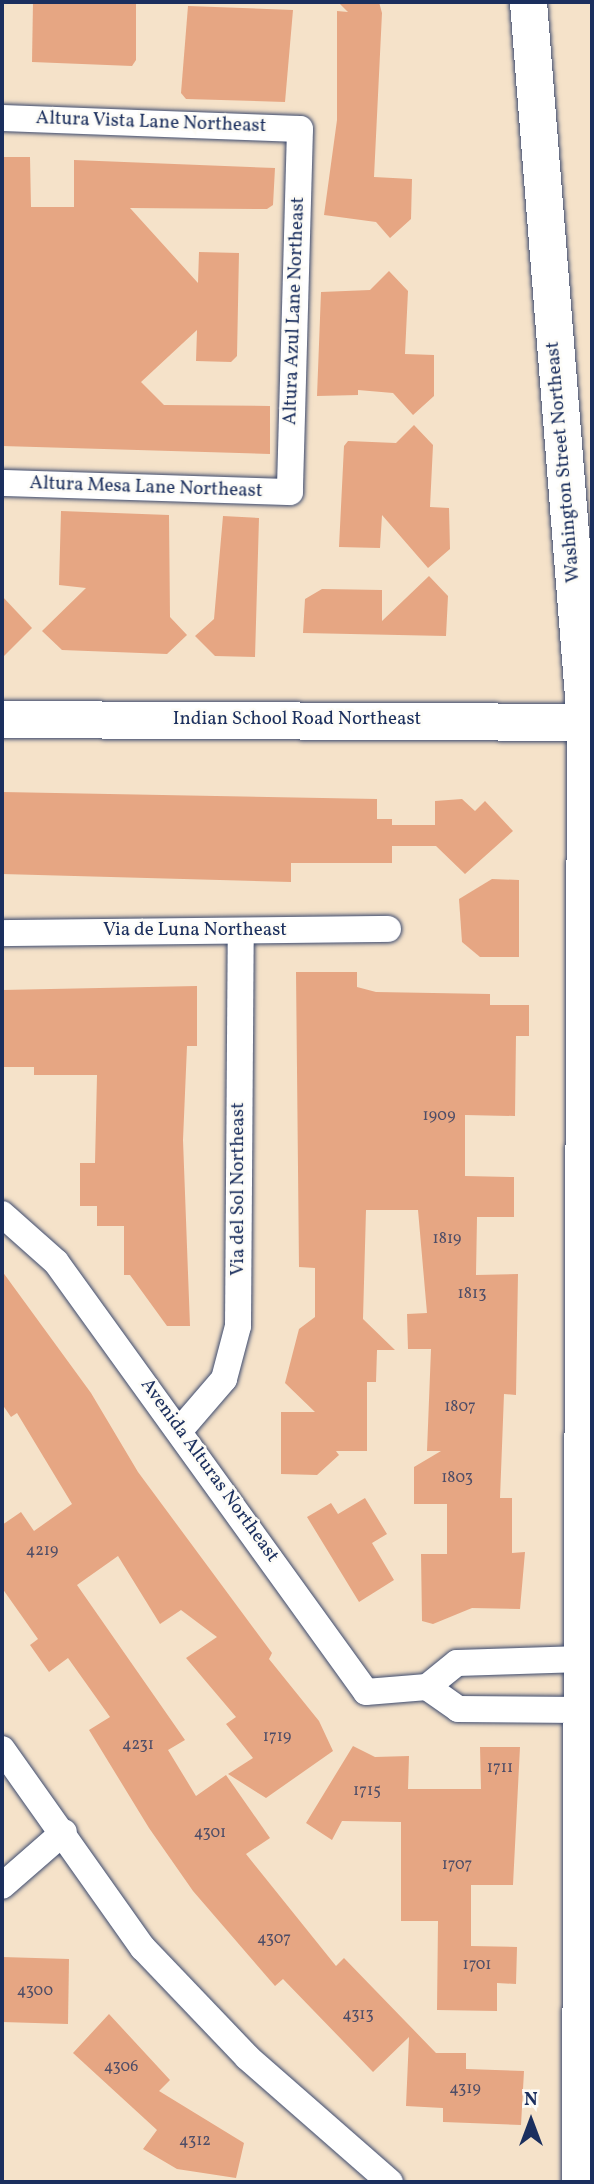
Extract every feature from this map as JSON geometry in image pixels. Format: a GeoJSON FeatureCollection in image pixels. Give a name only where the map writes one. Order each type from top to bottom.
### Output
{"type":"FeatureCollection","features":[{"type":"Feature","properties":{"kind":"street","name":"Washington Street Northeast"},"geometry":{"type":"LineString","coordinates":[[528,2],[589,722],[581,1710],[586,2067],[580,2182]]}},
{"type":"Feature","properties":{"kind":"street","name":"Altura Vista Lane Northeast"},"geometry":{"type":"LineString","coordinates":[[2,118],[300,129]]}},
{"type":"Feature","properties":{"kind":"street","name":"Altura Azul Lane Northeast"},"geometry":{"type":"LineString","coordinates":[[290,492],[300,129]]}},
{"type":"Feature","properties":{"kind":"street","name":"Altura Mesa Lane Northeast"},"geometry":{"type":"LineString","coordinates":[[2,483],[290,492]]}},
{"type":"Feature","properties":{"kind":"street","name":"Indian School Road Northeast"},"geometry":{"type":"LineString","coordinates":[[2,719],[589,722]]}},
{"type":"Feature","properties":{"kind":"street","name":"Via de Luna Northeast"},"geometry":{"type":"LineString","coordinates":[[2,933],[388,929]]}},
{"type":"Feature","properties":{"kind":"street","name":"Via del Sol Northeast"},"geometry":{"type":"LineString","coordinates":[[181,1429],[224,1379],[238,1326],[241,932]]}},
{"type":"Feature","properties":{"kind":"street","name":"Avenida Alturas Northeast"},"geometry":{"type":"LineString","coordinates":[[2,1214],[56,1262],[181,1429],[366,1692],[427,1687]]}},
{"type":"Feature","properties":{"kind":"street"},"geometry":{"type":"LineString","coordinates":[[581,1710],[458,1709],[427,1687],[457,1663],[582,1659]]}},
{"type":"Feature","properties":{"kind":"street"},"geometry":{"type":"LineString","coordinates":[[475,1663],[475,1709]]}},
{"type":"Feature","properties":{"kind":"street"},"geometry":{"type":"LineString","coordinates":[[2,1748],[152,1958],[247,2057],[390,2182]]}},
{"type":"Feature","properties":{"kind":"street"},"geometry":{"type":"LineString","coordinates":[[2,1886],[64,1832]]}},
{"type":"Feature","properties":{"kind":"building"},"geometry":{"type":"Polygon","coordinates":[[[33,2],[136,2],[136,60],[132,66],[32,62],[33,2]]]}},
{"type":"Feature","properties":{"kind":"building"},"geometry":{"type":"Polygon","coordinates":[[[338,2],[379,2],[382,13],[374,177],[412,179],[411,219],[390,238],[376,222],[324,215],[337,120],[337,11],[348,12],[338,2]]]}},
{"type":"Feature","properties":{"kind":"building"},"geometry":{"type":"Polygon","coordinates":[[[188,6],[293,10],[285,102],[186,99],[181,93],[188,6]]]}},
{"type":"Feature","properties":{"kind":"building"},"geometry":{"type":"Polygon","coordinates":[[[2,157],[30,157],[31,207],[74,207],[74,160],[275,168],[273,205],[267,209],[130,208],[198,283],[199,252],[239,253],[237,356],[231,362],[196,361],[197,330],[141,382],[164,405],[270,406],[270,454],[2,446],[2,157]]]}},
{"type":"Feature","properties":{"kind":"building"},"geometry":{"type":"Polygon","coordinates":[[[389,271],[408,291],[405,354],[434,355],[434,396],[413,415],[393,393],[358,390],[358,395],[317,396],[321,292],[370,290],[389,271]]]}},
{"type":"Feature","properties":{"kind":"building"},"geometry":{"type":"Polygon","coordinates":[[[414,425],[433,445],[430,507],[449,508],[450,549],[428,568],[382,515],[380,548],[339,547],[344,446],[348,441],[396,443],[414,425]]]}},
{"type":"Feature","properties":{"kind":"building"},"geometry":{"type":"Polygon","coordinates":[[[61,511],[169,515],[170,617],[187,635],[167,654],[62,650],[42,631],[86,588],[59,585],[61,511]]]}},
{"type":"Feature","properties":{"kind":"building"},"geometry":{"type":"Polygon","coordinates":[[[223,516],[259,518],[255,657],[215,656],[195,636],[214,619],[223,516]]]}},
{"type":"Feature","properties":{"kind":"building"},"geometry":{"type":"Polygon","coordinates":[[[429,576],[448,596],[446,636],[303,633],[305,599],[322,589],[382,590],[382,621],[429,576]]]}},
{"type":"Feature","properties":{"kind":"building"},"geometry":{"type":"Polygon","coordinates":[[[2,596],[32,628],[2,658],[2,596]]]}},
{"type":"Feature","properties":{"kind":"building"},"geometry":{"type":"Polygon","coordinates":[[[2,792],[377,799],[377,819],[392,819],[392,825],[435,825],[435,801],[462,799],[475,811],[485,801],[513,831],[465,874],[436,846],[392,846],[392,863],[291,863],[291,882],[2,874],[2,792]]]}},
{"type":"Feature","properties":{"kind":"building"},"geometry":{"type":"Polygon","coordinates":[[[492,879],[519,880],[519,957],[480,957],[462,942],[459,899],[492,879]]]}},
{"type":"Feature","properties":{"kind":"building"},"geometry":{"type":"Polygon","coordinates":[[[296,972],[357,972],[357,987],[376,992],[490,994],[490,1005],[529,1005],[529,1036],[516,1036],[515,1116],[465,1115],[465,1176],[514,1177],[514,1217],[477,1217],[476,1275],[518,1274],[516,1395],[504,1394],[500,1498],[512,1498],[512,1553],[525,1552],[520,1609],[472,1608],[433,1624],[422,1621],[421,1554],[447,1554],[447,1504],[414,1504],[414,1467],[441,1451],[427,1451],[431,1349],[408,1349],[407,1314],[427,1313],[418,1210],[366,1210],[363,1319],[395,1350],[377,1350],[376,1382],[367,1382],[367,1451],[336,1451],[339,1455],[317,1475],[281,1474],[281,1412],[315,1412],[285,1383],[299,1329],[315,1317],[315,1268],[299,1267],[296,972]]]}},
{"type":"Feature","properties":{"kind":"building"},"geometry":{"type":"Polygon","coordinates":[[[197,986],[197,1046],[187,1046],[183,1140],[190,1326],[167,1326],[130,1275],[124,1275],[124,1226],[97,1226],[97,1206],[80,1206],[80,1163],[95,1163],[97,1075],[34,1075],[34,1067],[2,1067],[2,990],[197,986]]]}},
{"type":"Feature","properties":{"kind":"building"},"geometry":{"type":"Polygon","coordinates":[[[2,1271],[91,1393],[138,1472],[272,1653],[269,1659],[319,1721],[333,1751],[266,1798],[228,1774],[253,1758],[226,1724],[236,1717],[186,1658],[217,1637],[181,1610],[160,1624],[118,1556],[77,1585],[185,1740],[168,1750],[196,1796],[226,1775],[270,1838],[246,1854],[336,1966],[344,1958],[436,2053],[466,2053],[466,2069],[524,2071],[521,2125],[443,2122],[443,2108],[406,2106],[409,2037],[373,2072],[283,1979],[275,1986],[193,1891],[149,1828],[89,1730],[110,1717],[68,1658],[49,1672],[30,1645],[38,1639],[2,1588],[2,1525],[21,1512],[34,1531],[72,1504],[17,1413],[11,1417],[2,1404],[2,1271]]]}},
{"type":"Feature","properties":{"kind":"building"},"geometry":{"type":"Polygon","coordinates":[[[365,1498],[387,1534],[372,1543],[394,1580],[359,1602],[307,1517],[331,1503],[338,1514],[365,1498]]]}},
{"type":"Feature","properties":{"kind":"building"},"geometry":{"type":"Polygon","coordinates":[[[353,1746],[375,1757],[409,1756],[408,1789],[481,1789],[480,1747],[520,1747],[513,1885],[471,1885],[471,1946],[517,1947],[516,1984],[497,1983],[497,2011],[437,2010],[438,1921],[401,1921],[401,1822],[342,1821],[332,1840],[306,1823],[353,1746]]]}},
{"type":"Feature","properties":{"kind":"building"},"geometry":{"type":"Polygon","coordinates":[[[2,1957],[69,1959],[68,2024],[2,2022],[2,1957]]]}},
{"type":"Feature","properties":{"kind":"building"},"geometry":{"type":"Polygon","coordinates":[[[109,2014],[170,2080],[159,2091],[244,2143],[236,2178],[177,2169],[143,2149],[157,2130],[73,2053],[109,2014]]]}}]}
